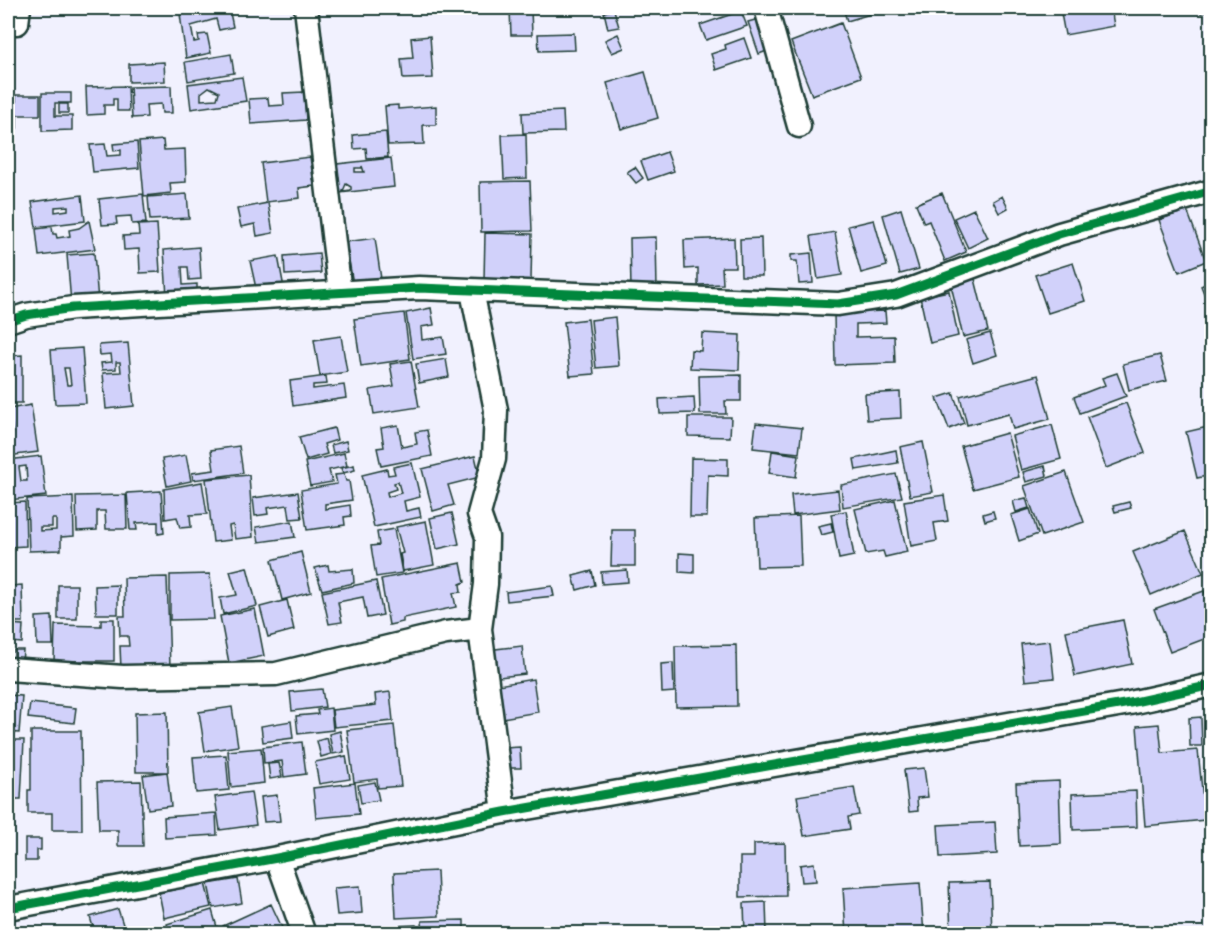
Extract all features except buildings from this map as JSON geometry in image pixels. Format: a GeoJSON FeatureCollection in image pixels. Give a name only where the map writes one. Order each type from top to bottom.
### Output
{"type":"FeatureCollection","features":[{"type":"Feature","properties":{"kind":"street"},"geometry":{"type":"LineString","coordinates":[[306,8],[340,293]]}},
{"type":"Feature","properties":{"kind":"street"},"geometry":{"type":"LineString","coordinates":[[766,8],[799,126]]}},
{"type":"Feature","properties":{"kind":"street"},"geometry":{"type":"LineString","coordinates":[[8,321],[26,315],[73,308],[419,288],[838,304],[896,295],[1059,234],[1212,191]]}},
{"type":"Feature","properties":{"kind":"street"},"geometry":{"type":"LineString","coordinates":[[472,291],[496,410],[494,459],[479,514],[487,537],[486,584],[480,629],[504,812]]}},
{"type":"Feature","properties":{"kind":"street"},"geometry":{"type":"LineString","coordinates":[[446,633],[474,615],[487,537]]}},
{"type":"Feature","properties":{"kind":"street"},"geometry":{"type":"LineString","coordinates":[[8,669],[123,677],[276,674],[446,633],[480,629]]}},
{"type":"Feature","properties":{"kind":"street"},"geometry":{"type":"LineString","coordinates":[[8,908],[277,858],[504,812],[1130,703],[1212,685]]}},
{"type":"Feature","properties":{"kind":"street"},"geometry":{"type":"LineString","coordinates":[[277,858],[304,933]]}},
{"type":"Feature","properties":{"kind":"cycle path"},"geometry":{"type":"LineString","coordinates":[[8,321],[26,315],[73,308],[419,288],[838,304],[896,295],[1059,234],[1212,191]]}},
{"type":"Feature","properties":{"kind":"cycle path"},"geometry":{"type":"LineString","coordinates":[[8,908],[277,858],[504,812],[1130,703],[1212,685]]}}]}
